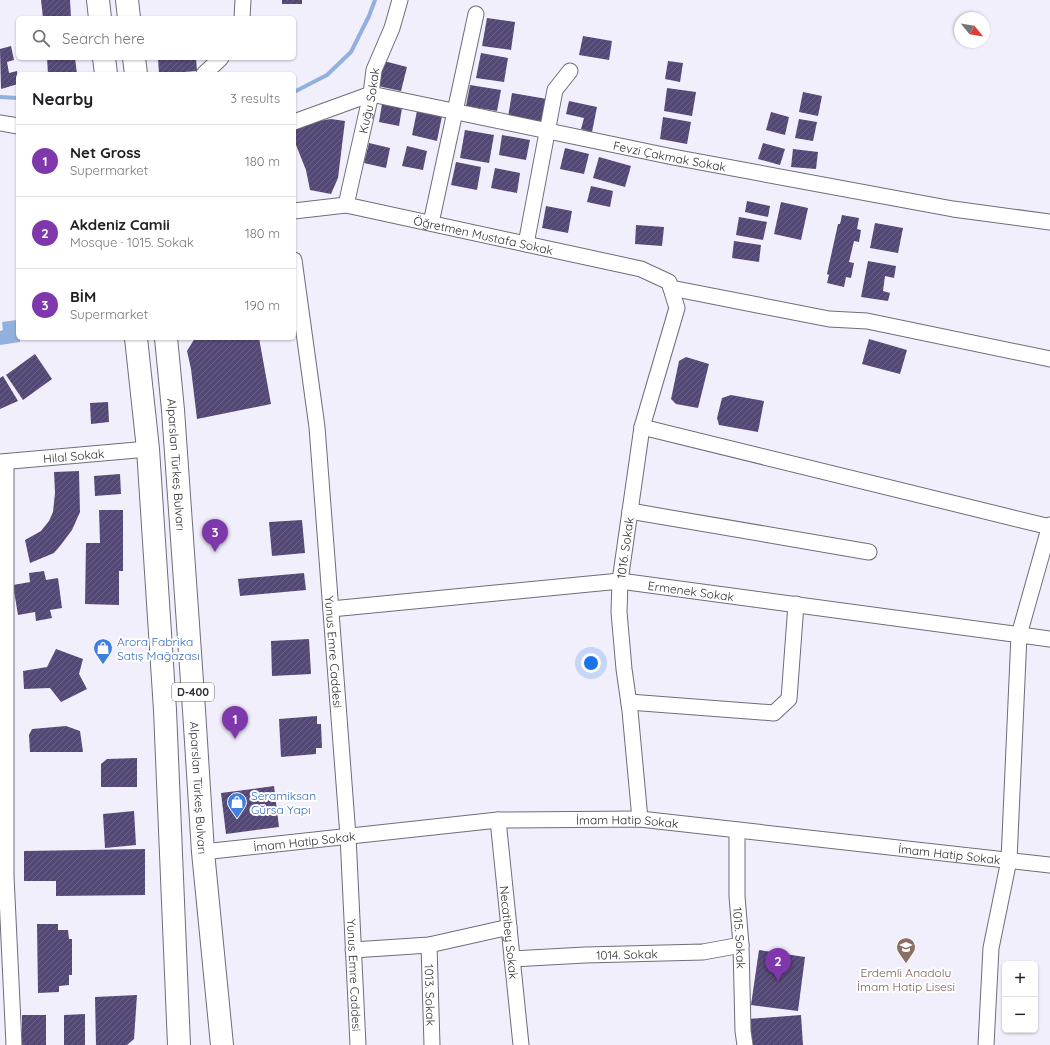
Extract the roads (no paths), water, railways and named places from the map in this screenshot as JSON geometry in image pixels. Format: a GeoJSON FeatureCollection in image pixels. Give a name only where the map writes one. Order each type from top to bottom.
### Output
{"type":"FeatureCollection","features":[{"type":"Feature","properties":{"kind":"highway"},"geometry":{"type":"LineString","coordinates":[[98,0],[100,16]]}},
{"type":"Feature","properties":{"kind":"highway"},"geometry":{"type":"LineString","coordinates":[[127,0],[129,16]]}},
{"type":"Feature","properties":{"kind":"highway"},"geometry":{"type":"LineString","coordinates":[[104,60],[106,72]]}},
{"type":"Feature","properties":{"kind":"highway"},"geometry":{"type":"LineString","coordinates":[[134,60],[136,72]]}},
{"type":"Feature","properties":{"kind":"highway","name":"D-400"},"geometry":{"type":"LineString","coordinates":[[136,340],[148,449],[165,710],[179,1045]]}},
{"type":"Feature","properties":{"kind":"highway","name":"Alparslan Türkeş Bulvarı"},"geometry":{"type":"LineString","coordinates":[[166,340],[174,418],[203,852],[222,1045]]}},
{"type":"Feature","properties":{"kind":"street"},"geometry":{"type":"LineString","coordinates":[[242,16],[243,0]]}},
{"type":"Feature","properties":{"kind":"street","name":"Kuğu Sokak"},"geometry":{"type":"LineString","coordinates":[[346,204],[371,94],[374,70],[392,28],[400,0]]}},
{"type":"Feature","properties":{"kind":"street"},"geometry":{"type":"LineString","coordinates":[[431,223],[476,14]]}},
{"type":"Feature","properties":{"kind":"street"},"geometry":{"type":"LineString","coordinates":[[206,72],[219,60]]}},
{"type":"Feature","properties":{"kind":"street"},"geometry":{"type":"LineString","coordinates":[[526,244],[555,90],[570,71]]}},
{"type":"Feature","properties":{"kind":"street"},"geometry":{"type":"LineString","coordinates":[[296,121],[371,94]]}},
{"type":"Feature","properties":{"kind":"street","name":"Fevzi Çakmak Sokak"},"geometry":{"type":"LineString","coordinates":[[371,94],[673,157],[953,209],[1050,222]]}},
{"type":"Feature","properties":{"kind":"street"},"geometry":{"type":"LineString","coordinates":[[0,122],[16,126]]}},
{"type":"Feature","properties":{"kind":"street","name":"Öğretmen Mustafa Sokak"},"geometry":{"type":"LineString","coordinates":[[296,211],[346,204],[641,269],[670,285],[829,319],[867,321],[1050,359]]}},
{"type":"Feature","properties":{"kind":"street","name":"Yunus Emre Caddesi"},"geometry":{"type":"LineString","coordinates":[[296,275],[316,427],[331,609],[348,836],[358,1045]]}},
{"type":"Feature","properties":{"kind":"street","name":"1016. Sokak"},"geometry":{"type":"LineString","coordinates":[[640,819],[619,612],[620,581],[642,427],[676,308],[670,285]]}},
{"type":"Feature","properties":{"kind":"street"},"geometry":{"type":"LineString","coordinates":[[642,427],[1050,526],[1019,635],[1009,860],[991,948],[986,1045]]}},
{"type":"Feature","properties":{"kind":"street","name":"Hilal Sokak"},"geometry":{"type":"LineString","coordinates":[[3,462],[148,449]]}},
{"type":"Feature","properties":{"kind":"street"},"geometry":{"type":"LineString","coordinates":[[3,462],[3,876],[14,1045]]}},
{"type":"Feature","properties":{"kind":"street"},"geometry":{"type":"LineString","coordinates":[[630,511],[870,552]]}},
{"type":"Feature","properties":{"kind":"street","name":"Ermenek Sokak"},"geometry":{"type":"LineString","coordinates":[[331,609],[620,581],[1050,639]]}},
{"type":"Feature","properties":{"kind":"street"},"geometry":{"type":"LineString","coordinates":[[629,702],[774,713],[789,699],[796,604]]}},
{"type":"Feature","properties":{"kind":"street","name":"İmam Hatip Sokak"},"geometry":{"type":"LineString","coordinates":[[203,852],[498,820],[640,819],[1050,865]]}},
{"type":"Feature","properties":{"kind":"street","name":"Necatibey Sokak"},"geometry":{"type":"LineString","coordinates":[[498,820],[521,1045]]}},
{"type":"Feature","properties":{"kind":"street","name":"1015. Sokak"},"geometry":{"type":"LineString","coordinates":[[737,830],[737,896],[741,945],[743,1031],[745,1045]]}},
{"type":"Feature","properties":{"kind":"street"},"geometry":{"type":"LineString","coordinates":[[353,950],[429,944],[509,927]]}},
{"type":"Feature","properties":{"kind":"street","name":"1013. Sokak"},"geometry":{"type":"LineString","coordinates":[[429,944],[432,1045]]}},
{"type":"Feature","properties":{"kind":"street","name":"1014. Sokak"},"geometry":{"type":"LineString","coordinates":[[512,959],[585,955],[703,952],[741,945]]}},
{"type":"Feature","properties":{"kind":"water"},"geometry":{"type":"Polygon","coordinates":[[[16,320],[16,340],[20,340],[20,342],[0,345],[0,331],[3,330],[2,322],[16,320]]]}},
{"type":"Feature","properties":{"kind":"waterway"},"geometry":{"type":"LineString","coordinates":[[296,91],[327,75],[351,52],[369,16],[375,0]]}},
{"type":"Feature","properties":{"kind":"waterway"},"geometry":{"type":"LineString","coordinates":[[0,97],[16,98]]}},
{"type":"Feature","properties":{"kind":"place","name":"BİM"},"geometry":{"type":"Point","coordinates":[215,552]}},
{"type":"Feature","properties":{"kind":"place","name":"Arora Fabrika Satış Mağazası"},"geometry":{"type":"Point","coordinates":[103,665]}},
{"type":"Feature","properties":{"kind":"place","name":"Net Gross"},"geometry":{"type":"Point","coordinates":[235,739]}},
{"type":"Feature","properties":{"kind":"place","name":"Seramiksan Gürsa Yapı"},"geometry":{"type":"Point","coordinates":[237,819]}},
{"type":"Feature","properties":{"kind":"place","name":"Erdemli Anadolu İmam Hatip Lisesi"},"geometry":{"type":"Point","coordinates":[906,964]}},
{"type":"Feature","properties":{"kind":"place","name":"Akdeniz Camii"},"geometry":{"type":"Point","coordinates":[778,981]}}]}
